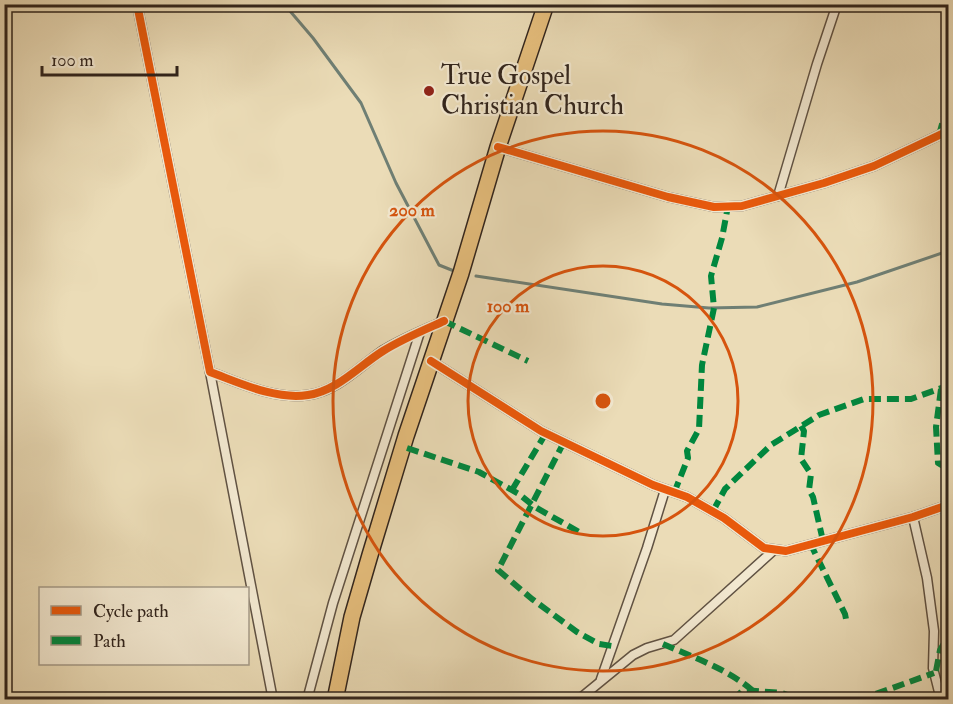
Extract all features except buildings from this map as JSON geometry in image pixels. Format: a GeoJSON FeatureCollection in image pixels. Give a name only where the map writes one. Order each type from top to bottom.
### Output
{"type":"FeatureCollection","features":[{"type":"Feature","properties":{"kind":"highway"},"geometry":{"type":"LineString","coordinates":[[335,699],[352,617],[431,361],[461,273],[498,147],[546,4]]}},
{"type":"Feature","properties":{"kind":"street"},"geometry":{"type":"LineString","coordinates":[[136,4],[273,699]]}},
{"type":"Feature","properties":{"kind":"street"},"geometry":{"type":"LineString","coordinates":[[778,196],[837,4]]}},
{"type":"Feature","properties":{"kind":"street"},"geometry":{"type":"LineString","coordinates":[[498,147],[668,197],[714,207],[742,206],[874,166],[948,131]]}},
{"type":"Feature","properties":{"kind":"street"},"geometry":{"type":"LineString","coordinates":[[210,372],[248,386],[280,394],[307,395],[328,390],[384,350],[444,321]]}},
{"type":"Feature","properties":{"kind":"street"},"geometry":{"type":"LineString","coordinates":[[307,699],[333,603],[420,332]]}},
{"type":"Feature","properties":{"kind":"street"},"geometry":{"type":"LineString","coordinates":[[431,361],[541,431],[695,502],[724,518],[764,548],[786,551],[914,517],[948,505]]}},
{"type":"Feature","properties":{"kind":"street"},"geometry":{"type":"LineString","coordinates":[[601,679],[665,490]]}},
{"type":"Feature","properties":{"kind":"street"},"geometry":{"type":"LineString","coordinates":[[914,517],[927,578],[934,630],[933,668],[941,699]]}},
{"type":"Feature","properties":{"kind":"street"},"geometry":{"type":"LineString","coordinates":[[578,699],[633,655],[674,640],[774,550]]}},
{"type":"Feature","properties":{"kind":"waterway"},"geometry":{"type":"LineString","coordinates":[[284,4],[313,38],[361,103],[396,183],[439,265],[454,271]]}},
{"type":"Feature","properties":{"kind":"waterway"},"geometry":{"type":"LineString","coordinates":[[476,276],[662,304],[709,308],[757,307],[857,282],[948,251]]}},
{"type":"Feature","properties":{"kind":"marked path"},"geometry":{"type":"LineString","coordinates":[[939,135],[948,102]]}},
{"type":"Feature","properties":{"kind":"marked path"},"geometry":{"type":"LineString","coordinates":[[674,493],[688,458],[687,451],[699,429],[702,365],[714,308],[711,276],[728,206]]}},
{"type":"Feature","properties":{"kind":"marked path"},"geometry":{"type":"LineString","coordinates":[[444,321],[528,361]]}},
{"type":"Feature","properties":{"kind":"marked path"},"geometry":{"type":"LineString","coordinates":[[713,511],[725,489],[771,445],[819,415],[864,399],[911,399],[944,387],[948,383]]}},
{"type":"Feature","properties":{"kind":"marked path"},"geometry":{"type":"LineString","coordinates":[[941,389],[936,427],[938,463],[948,469]]}},
{"type":"Feature","properties":{"kind":"marked path"},"geometry":{"type":"LineString","coordinates":[[801,426],[804,431],[801,459],[811,474],[809,490],[813,497],[823,541]]}},
{"type":"Feature","properties":{"kind":"marked path"},"geometry":{"type":"LineString","coordinates":[[512,490],[546,433]]}},
{"type":"Feature","properties":{"kind":"marked path"},"geometry":{"type":"LineString","coordinates":[[564,442],[498,570],[532,599],[577,632],[599,644],[612,646]]}},
{"type":"Feature","properties":{"kind":"marked path"},"geometry":{"type":"LineString","coordinates":[[407,448],[479,472],[579,532]]}},
{"type":"Feature","properties":{"kind":"marked path"},"geometry":{"type":"LineString","coordinates":[[810,543],[845,614],[847,624]]}},
{"type":"Feature","properties":{"kind":"marked path"},"geometry":{"type":"LineString","coordinates":[[936,671],[940,650],[948,637]]}},
{"type":"Feature","properties":{"kind":"marked path"},"geometry":{"type":"LineString","coordinates":[[663,644],[721,670],[752,690]]}},
{"type":"Feature","properties":{"kind":"marked path"},"geometry":{"type":"LineString","coordinates":[[859,700],[934,673]]}},
{"type":"Feature","properties":{"kind":"marked path"},"geometry":{"type":"LineString","coordinates":[[733,700],[743,690],[782,693],[802,700]]}},
{"type":"Feature","properties":{"kind":"cycle path"},"geometry":{"type":"LineString","coordinates":[[137,4],[210,372],[270,393],[296,396],[319,393],[329,389],[390,347],[444,321]]}},
{"type":"Feature","properties":{"kind":"cycle path"},"geometry":{"type":"LineString","coordinates":[[498,147],[668,197],[714,207],[742,206],[824,183],[874,166],[948,131]]}},
{"type":"Feature","properties":{"kind":"cycle path"},"geometry":{"type":"LineString","coordinates":[[431,361],[541,431],[653,485],[687,497],[724,518],[764,548],[786,551],[913,517],[948,505]]}},
{"type":"Feature","properties":{"kind":"place","name":"True Gospel Christian Church"},"geometry":{"type":"Point","coordinates":[429,91]}}]}
